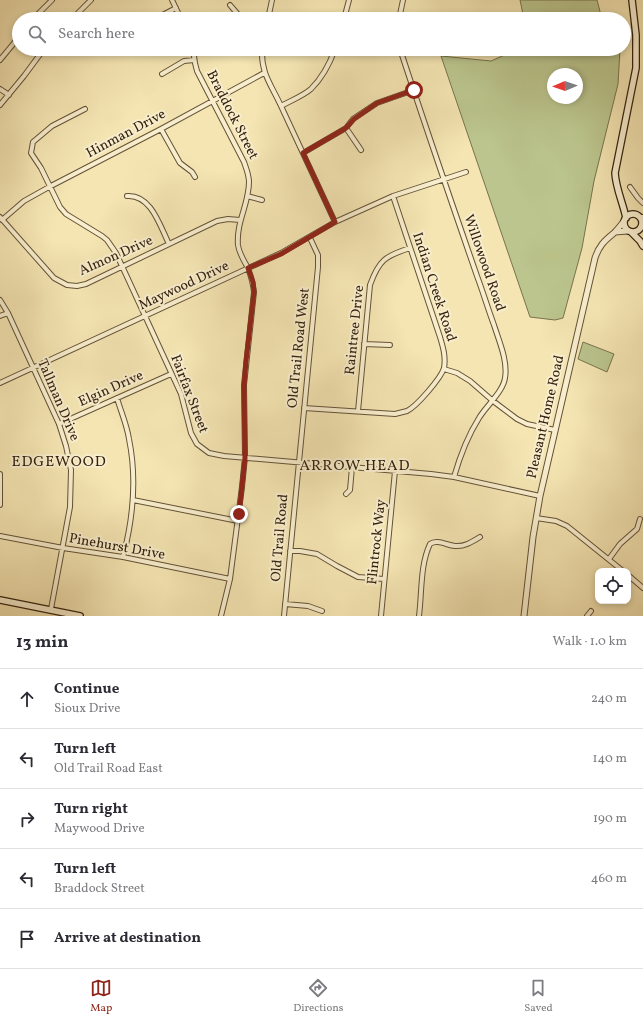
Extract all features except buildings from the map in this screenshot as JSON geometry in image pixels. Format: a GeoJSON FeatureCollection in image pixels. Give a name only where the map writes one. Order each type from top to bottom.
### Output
{"type":"FeatureCollection","features":[{"type":"Feature","properties":{"kind":"main road"},"geometry":{"type":"LineString","coordinates":[[632,0],[636,35],[636,68],[615,173],[616,184],[623,204],[625,227],[642,244]]}},
{"type":"Feature","properties":{"kind":"main road"},"geometry":{"type":"LineString","coordinates":[[623,204],[639,216],[642,222],[642,244]]}},
{"type":"Feature","properties":{"kind":"main road"},"geometry":{"type":"LineString","coordinates":[[625,219],[628,216],[639,216]]}},
{"type":"Feature","properties":{"kind":"main road"},"geometry":{"type":"LineString","coordinates":[[630,232],[637,232],[642,227]]}},
{"type":"Feature","properties":{"kind":"main road"},"geometry":{"type":"LineString","coordinates":[[0,600],[80,616]]}},
{"type":"Feature","properties":{"kind":"street"},"geometry":{"type":"LineString","coordinates":[[40,12],[52,0]]}},
{"type":"Feature","properties":{"kind":"street"},"geometry":{"type":"LineString","coordinates":[[79,12],[90,0]]}},
{"type":"Feature","properties":{"kind":"street"},"geometry":{"type":"LineString","coordinates":[[172,0],[178,12]]}},
{"type":"Feature","properties":{"kind":"street"},"geometry":{"type":"LineString","coordinates":[[269,12],[272,0]]}},
{"type":"Feature","properties":{"kind":"street"},"geometry":{"type":"LineString","coordinates":[[346,12],[349,0]]}},
{"type":"Feature","properties":{"kind":"street"},"geometry":{"type":"LineString","coordinates":[[400,12],[403,0]]}},
{"type":"Feature","properties":{"kind":"street"},"geometry":{"type":"LineString","coordinates":[[230,4],[236,12]]}},
{"type":"Feature","properties":{"kind":"street"},"geometry":{"type":"LineString","coordinates":[[168,12],[176,8]]}},
{"type":"Feature","properties":{"kind":"street"},"geometry":{"type":"LineString","coordinates":[[0,60],[12,45]]}},
{"type":"Feature","properties":{"kind":"street"},"geometry":{"type":"LineString","coordinates":[[0,105],[39,56]]}},
{"type":"Feature","properties":{"kind":"street","name":"Braddock Street"},"geometry":{"type":"LineString","coordinates":[[194,56],[202,81],[248,172],[249,183],[238,234],[238,247],[253,282],[254,292],[244,386],[245,458],[230,579],[221,616]]}},
{"type":"Feature","properties":{"kind":"street"},"geometry":{"type":"LineString","coordinates":[[262,56],[264,73],[335,222]]}},
{"type":"Feature","properties":{"kind":"street"},"geometry":{"type":"LineString","coordinates":[[281,106],[310,90],[330,62],[332,56]]}},
{"type":"Feature","properties":{"kind":"street","name":"Willowood Road"},"geometry":{"type":"LineString","coordinates":[[402,56],[502,350],[506,370],[505,380],[493,401],[480,416],[468,435],[454,477]]}},
{"type":"Feature","properties":{"kind":"street"},"geometry":{"type":"LineString","coordinates":[[162,74],[184,61],[194,60]]}},
{"type":"Feature","properties":{"kind":"street","name":"Hinman Drive"},"geometry":{"type":"LineString","coordinates":[[1,218],[24,201],[50,186],[161,129],[264,73]]}},
{"type":"Feature","properties":{"kind":"street"},"geometry":{"type":"LineString","coordinates":[[0,89],[8,95]]}},
{"type":"Feature","properties":{"kind":"street"},"geometry":{"type":"LineString","coordinates":[[303,153],[346,128],[354,119],[377,103],[414,90]]}},
{"type":"Feature","properties":{"kind":"street","name":"Fairfax Street"},"geometry":{"type":"LineString","coordinates":[[85,109],[52,126],[33,142],[31,153],[41,168],[60,207],[66,214],[107,240],[116,253],[181,394],[191,433],[197,444],[208,453],[224,456],[395,470],[454,477],[540,496]]}},
{"type":"Feature","properties":{"kind":"street"},"geometry":{"type":"LineString","coordinates":[[346,128],[361,150]]}},
{"type":"Feature","properties":{"kind":"street"},"geometry":{"type":"LineString","coordinates":[[161,129],[182,166],[192,172],[195,177]]}},
{"type":"Feature","properties":{"kind":"street","name":"Maywood Drive"},"geometry":{"type":"LineString","coordinates":[[0,383],[281,254],[335,222],[393,196],[466,172]]}},
{"type":"Feature","properties":{"kind":"street"},"geometry":{"type":"LineString","coordinates":[[630,187],[643,203]]}},
{"type":"Feature","properties":{"kind":"street"},"geometry":{"type":"LineString","coordinates":[[127,196],[134,196],[146,204],[154,214],[169,244]]}},
{"type":"Feature","properties":{"kind":"street"},"geometry":{"type":"LineString","coordinates":[[247,196],[262,200]]}},
{"type":"Feature","properties":{"kind":"street","name":"Indian Creek Road"},"geometry":{"type":"LineString","coordinates":[[393,196],[440,337],[445,357],[444,369]]}},
{"type":"Feature","properties":{"kind":"street","name":"Almon Drive"},"geometry":{"type":"LineString","coordinates":[[1,218],[51,275],[62,283],[72,286],[86,284],[217,221],[228,219],[240,220]]}},
{"type":"Feature","properties":{"kind":"street","name":"Pleasant Home Road"},"geometry":{"type":"LineString","coordinates":[[524,616],[540,496],[597,251],[605,239],[615,232],[625,219]]}},
{"type":"Feature","properties":{"kind":"street"},"geometry":{"type":"LineString","coordinates":[[615,232],[630,232]]}},
{"type":"Feature","properties":{"kind":"street","name":"Old Trail Road West"},"geometry":{"type":"LineString","coordinates":[[298,462],[318,267],[318,255],[310,238]]}},
{"type":"Feature","properties":{"kind":"street","name":"Raintree Drive"},"geometry":{"type":"LineString","coordinates":[[358,411],[370,285],[376,269],[384,258],[396,252],[410,248]]}},
{"type":"Feature","properties":{"kind":"street","name":"Tallman Drive"},"geometry":{"type":"LineString","coordinates":[[0,300],[8,313],[59,424],[66,446],[71,476],[70,507],[51,609]]}},
{"type":"Feature","properties":{"kind":"street"},"geometry":{"type":"LineString","coordinates":[[0,316],[8,313]]}},
{"type":"Feature","properties":{"kind":"street"},"geometry":{"type":"LineString","coordinates":[[364,344],[390,345]]}},
{"type":"Feature","properties":{"kind":"street"},"geometry":{"type":"LineString","coordinates":[[304,408],[395,414],[407,411],[417,404],[435,383],[444,369],[458,373],[470,381],[517,419],[527,424],[555,430]]}},
{"type":"Feature","properties":{"kind":"street","name":"Elgin Drive"},"geometry":{"type":"LineString","coordinates":[[59,424],[172,374]]}},
{"type":"Feature","properties":{"kind":"street"},"geometry":{"type":"LineString","coordinates":[[116,398],[129,439],[133,468],[133,500],[128,539],[123,558]]}},
{"type":"Feature","properties":{"kind":"street","name":"Old Trail Road"},"geometry":{"type":"LineString","coordinates":[[284,616],[298,462]]}},
{"type":"Feature","properties":{"kind":"street"},"geometry":{"type":"LineString","coordinates":[[346,494],[350,490],[352,467]]}},
{"type":"Feature","properties":{"kind":"street","name":"Flintrock Way"},"geometry":{"type":"LineString","coordinates":[[381,616],[395,470]]}},
{"type":"Feature","properties":{"kind":"street"},"geometry":{"type":"LineString","coordinates":[[0,474],[0,504]]}},
{"type":"Feature","properties":{"kind":"street"},"geometry":{"type":"LineString","coordinates":[[133,500],[238,521]]}},
{"type":"Feature","properties":{"kind":"street"},"geometry":{"type":"LineString","coordinates":[[536,518],[562,523],[620,568]]}},
{"type":"Feature","properties":{"kind":"street"},"geometry":{"type":"LineString","coordinates":[[609,559],[620,544],[637,529],[640,519]]}},
{"type":"Feature","properties":{"kind":"street","name":"Pinehurst Drive"},"geometry":{"type":"LineString","coordinates":[[0,536],[230,579]]}},
{"type":"Feature","properties":{"kind":"street"},"geometry":{"type":"LineString","coordinates":[[419,616],[427,549],[430,542],[434,541],[455,546],[463,546],[480,537]]}},
{"type":"Feature","properties":{"kind":"street"},"geometry":{"type":"LineString","coordinates":[[290,551],[317,554],[358,576],[384,579]]}},
{"type":"Feature","properties":{"kind":"street"},"geometry":{"type":"LineString","coordinates":[[631,578],[643,588]]}},
{"type":"Feature","properties":{"kind":"street"},"geometry":{"type":"LineString","coordinates":[[285,604],[308,606],[322,611]]}},
{"type":"Feature","properties":{"kind":"street"},"geometry":{"type":"LineString","coordinates":[[587,616],[591,611]]}},
{"type":"Feature","properties":{"kind":"green space"},"geometry":{"type":"Polygon","coordinates":[[[520,0],[597,0],[600,12],[523,12],[520,0]]]}},
{"type":"Feature","properties":{"kind":"green space"},"geometry":{"type":"Polygon","coordinates":[[[441,56],[491,61],[502,56],[620,56],[618,84],[594,181],[582,248],[563,318],[555,320],[530,317],[441,56]]]}},
{"type":"Feature","properties":{"kind":"green space"},"geometry":{"type":"Polygon","coordinates":[[[583,342],[614,354],[607,372],[578,359],[583,342]]]}},
{"type":"Feature","properties":{"kind":"district","name":"EDGEWOOD"},"geometry":{"type":"Point","coordinates":[59,462]}},
{"type":"Feature","properties":{"kind":"district","name":"ARROW HEAD"},"geometry":{"type":"Point","coordinates":[355,466]}},
{"type":"Feature","properties":{"kind":"route"},"geometry":{"type":"LineString","coordinates":[[239,514],[245,458],[244,386],[254,298],[253,282],[248,268],[281,254],[335,222],[303,153],[346,128],[354,119],[377,103],[414,90]]}}]}
